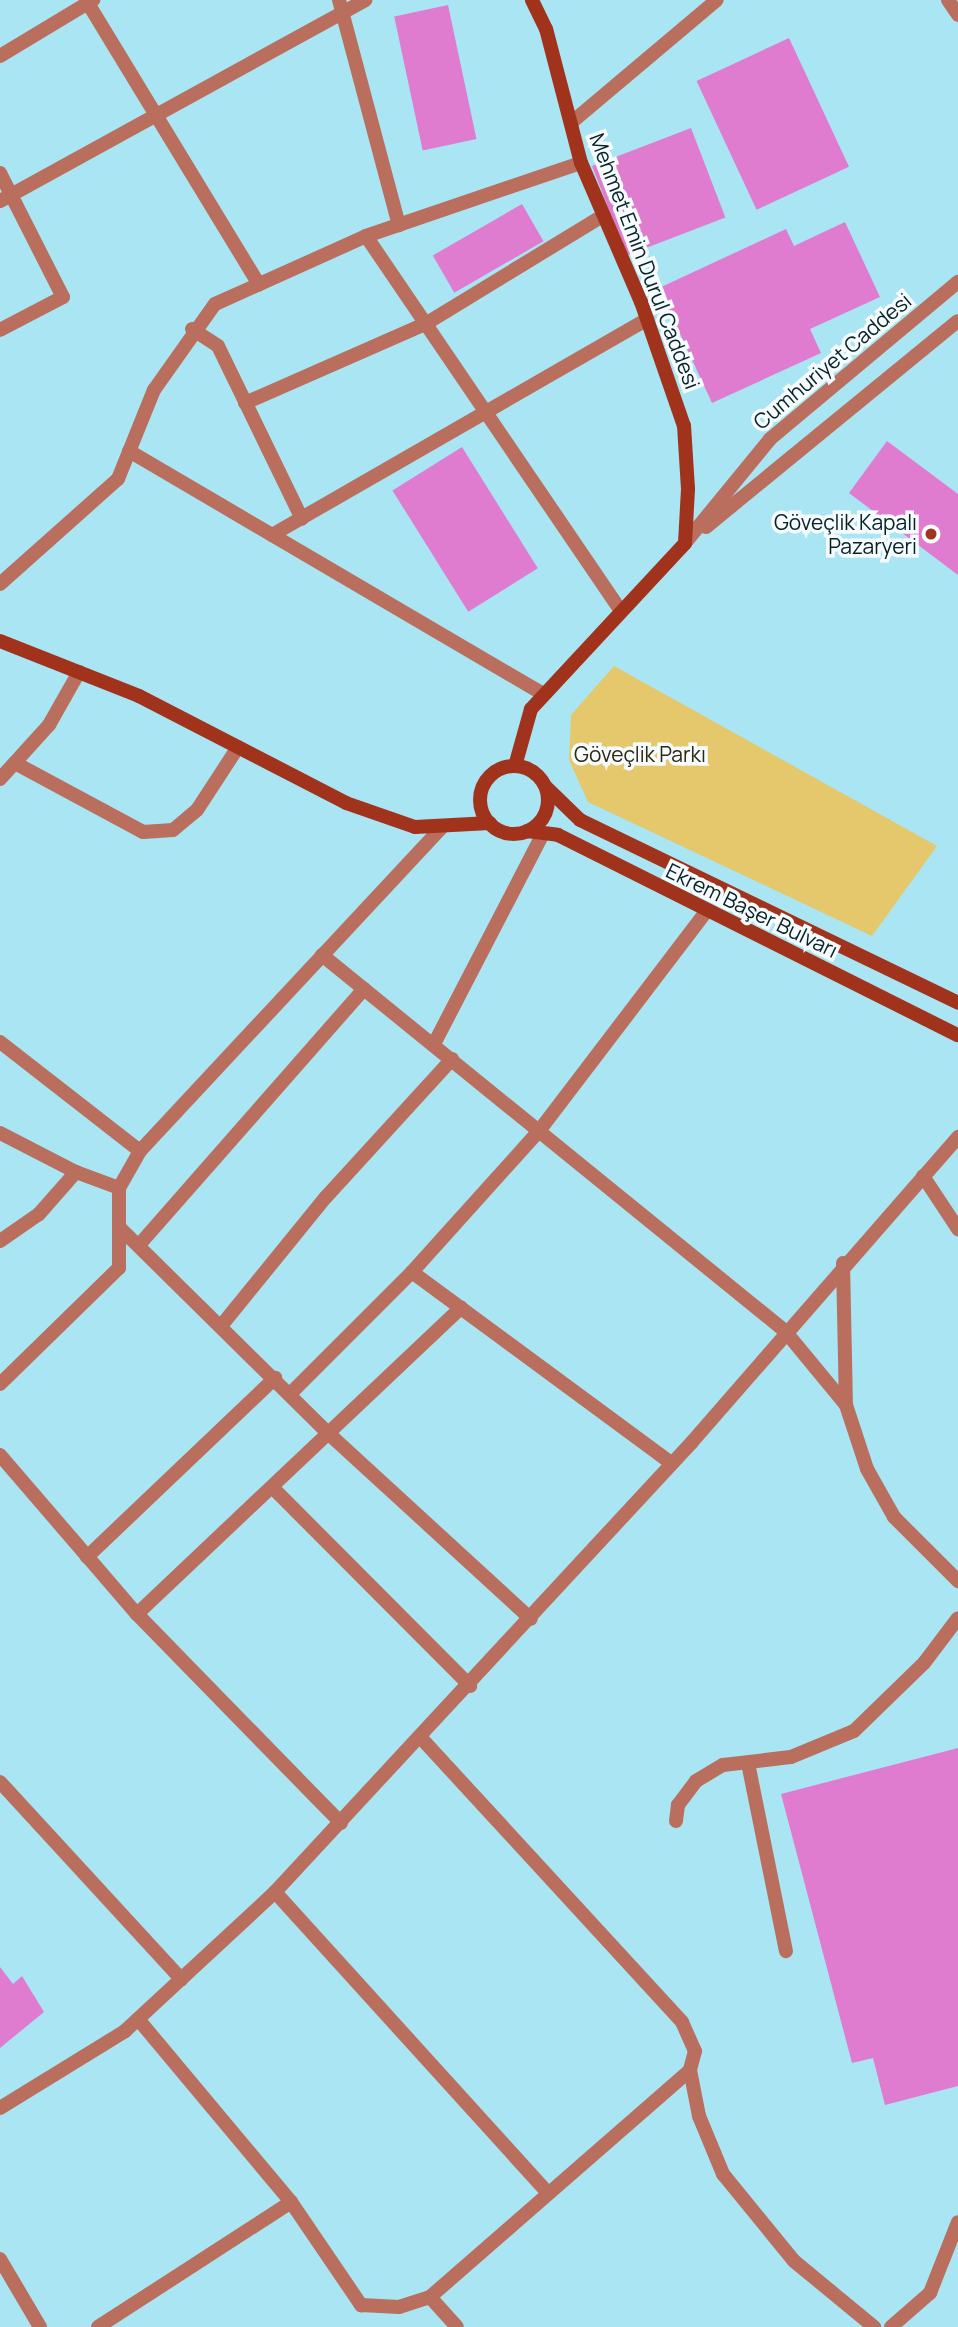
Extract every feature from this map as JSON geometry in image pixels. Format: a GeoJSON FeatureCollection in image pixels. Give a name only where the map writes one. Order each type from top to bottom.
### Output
{"type":"FeatureCollection","features":[{"type":"Feature","properties":{"kind":"street"},"geometry":{"type":"LineString","coordinates":[[0,201],[160,114],[343,5],[365,0]]}},
{"type":"Feature","properties":{"kind":"street","name":"Mehmet Emin Durul Caddesi"},"geometry":{"type":"LineString","coordinates":[[532,0],[572,122],[581,163],[647,319],[684,426],[685,543]]}},
{"type":"Feature","properties":{"kind":"street"},"geometry":{"type":"LineString","coordinates":[[572,122],[717,0]]}},
{"type":"Feature","properties":{"kind":"street"},"geometry":{"type":"LineString","coordinates":[[947,0],[958,15]]}},
{"type":"Feature","properties":{"kind":"street"},"geometry":{"type":"LineString","coordinates":[[0,56],[89,1],[160,114],[259,284]]}},
{"type":"Feature","properties":{"kind":"street"},"geometry":{"type":"LineString","coordinates":[[343,5],[399,225]]}},
{"type":"Feature","properties":{"kind":"street"},"geometry":{"type":"LineString","coordinates":[[0,584],[118,479],[154,390],[192,329],[215,304],[366,236],[581,163]]}},
{"type":"Feature","properties":{"kind":"street"},"geometry":{"type":"LineString","coordinates":[[0,173],[14,194],[63,297],[0,330]]}},
{"type":"Feature","properties":{"kind":"street"},"geometry":{"type":"LineString","coordinates":[[245,403],[427,323],[604,215]]}},
{"type":"Feature","properties":{"kind":"street"},"geometry":{"type":"LineString","coordinates":[[366,236],[619,608]]}},
{"type":"Feature","properties":{"kind":"street","name":"Cumhuriyet Caddesi"},"geometry":{"type":"LineString","coordinates":[[685,543],[770,439],[958,282]]}},
{"type":"Feature","properties":{"kind":"street"},"geometry":{"type":"LineString","coordinates":[[272,535],[647,319]]}},
{"type":"Feature","properties":{"kind":"street","name":"Cumhuriyet Caddesi"},"geometry":{"type":"LineString","coordinates":[[514,766],[531,709],[619,608],[685,543],[958,321]]}},
{"type":"Feature","properties":{"kind":"street"},"geometry":{"type":"LineString","coordinates":[[192,329],[218,345],[302,519]]}},
{"type":"Feature","properties":{"kind":"street"},"geometry":{"type":"LineString","coordinates":[[129,451],[544,694]]}},
{"type":"Feature","properties":{"kind":"street"},"geometry":{"type":"LineString","coordinates":[[0,641],[79,672],[238,747],[346,803],[415,827],[490,823],[513,834],[527,831],[545,813],[546,787],[528,769],[514,766],[501,768],[483,786],[480,799],[490,823]]}},
{"type":"Feature","properties":{"kind":"street"},"geometry":{"type":"LineString","coordinates":[[0,779],[49,725],[79,672]]}},
{"type":"Feature","properties":{"kind":"street"},"geometry":{"type":"LineString","coordinates":[[15,763],[143,832],[173,830],[197,810],[238,747]]}},
{"type":"Feature","properties":{"kind":"street","name":"Ekrem Başer Bulvarı"},"geometry":{"type":"LineString","coordinates":[[546,787],[580,820],[958,1003]]}},
{"type":"Feature","properties":{"kind":"street"},"geometry":{"type":"LineString","coordinates":[[0,1384],[119,1268],[119,1188],[140,1151],[443,825]]}},
{"type":"Feature","properties":{"kind":"street","name":"Ekrem Başer Bulvarı"},"geometry":{"type":"LineString","coordinates":[[527,831],[543,834],[958,1035]]}},
{"type":"Feature","properties":{"kind":"street"},"geometry":{"type":"LineString","coordinates":[[434,1044],[543,834]]}},
{"type":"Feature","properties":{"kind":"street"},"geometry":{"type":"LineString","coordinates":[[290,1394],[412,1272],[539,1131],[705,914]]}},
{"type":"Feature","properties":{"kind":"street"},"geometry":{"type":"LineString","coordinates":[[322,955],[785,1331],[846,1405]]}},
{"type":"Feature","properties":{"kind":"street"},"geometry":{"type":"LineString","coordinates":[[139,1245],[364,989]]}},
{"type":"Feature","properties":{"kind":"street"},"geometry":{"type":"LineString","coordinates":[[0,1042],[140,1151]]}},
{"type":"Feature","properties":{"kind":"street"},"geometry":{"type":"LineString","coordinates":[[221,1326],[326,1197],[452,1059]]}},
{"type":"Feature","properties":{"kind":"street"},"geometry":{"type":"LineString","coordinates":[[0,1133],[76,1172],[119,1188]]}},
{"type":"Feature","properties":{"kind":"street"},"geometry":{"type":"LineString","coordinates":[[0,2108],[138,2019],[275,1892],[422,1739],[531,1619],[958,1137]]}},
{"type":"Feature","properties":{"kind":"street"},"geometry":{"type":"LineString","coordinates":[[0,1241],[39,1214],[76,1172]]}},
{"type":"Feature","properties":{"kind":"street"},"geometry":{"type":"LineString","coordinates":[[923,1176],[958,1228]]}},
{"type":"Feature","properties":{"kind":"street"},"geometry":{"type":"LineString","coordinates":[[120,1228],[328,1433],[531,1619]]}},
{"type":"Feature","properties":{"kind":"street"},"geometry":{"type":"LineString","coordinates":[[844,1263],[846,1405],[867,1469],[894,1517],[958,1581]]}},
{"type":"Feature","properties":{"kind":"street"},"geometry":{"type":"LineString","coordinates":[[412,1272],[671,1464]]}},
{"type":"Feature","properties":{"kind":"street"},"geometry":{"type":"LineString","coordinates":[[136,1614],[274,1489],[328,1433],[461,1308]]}},
{"type":"Feature","properties":{"kind":"street"},"geometry":{"type":"LineString","coordinates":[[87,1557],[275,1378]]}},
{"type":"Feature","properties":{"kind":"street"},"geometry":{"type":"LineString","coordinates":[[0,1455],[136,1614],[341,1823]]}},
{"type":"Feature","properties":{"kind":"street"},"geometry":{"type":"LineString","coordinates":[[274,1489],[470,1686]]}},
{"type":"Feature","properties":{"kind":"street"},"geometry":{"type":"LineString","coordinates":[[676,1821],[678,1805],[696,1781],[723,1765],[791,1757],[854,1731],[924,1663],[958,1618]]}},
{"type":"Feature","properties":{"kind":"street"},"geometry":{"type":"LineString","coordinates":[[422,1739],[682,2022],[695,2051],[690,2070],[699,2116],[723,2174],[794,2261],[874,2327]]}},
{"type":"Feature","properties":{"kind":"street"},"geometry":{"type":"LineString","coordinates":[[748,1763],[786,1951]]}},
{"type":"Feature","properties":{"kind":"street"},"geometry":{"type":"LineString","coordinates":[[0,1782],[181,1979]]}},
{"type":"Feature","properties":{"kind":"street"},"geometry":{"type":"LineString","coordinates":[[275,1892],[548,2193]]}},
{"type":"Feature","properties":{"kind":"street"},"geometry":{"type":"LineString","coordinates":[[138,2019],[291,2202],[361,2305],[399,2307],[430,2297],[690,2070]]}},
{"type":"Feature","properties":{"kind":"street"},"geometry":{"type":"LineString","coordinates":[[98,2327],[291,2202]]}},
{"type":"Feature","properties":{"kind":"street"},"geometry":{"type":"LineString","coordinates":[[891,2327],[930,2293],[958,2222]]}},
{"type":"Feature","properties":{"kind":"street"},"geometry":{"type":"LineString","coordinates":[[0,2259],[40,2327]]}},
{"type":"Feature","properties":{"kind":"street"},"geometry":{"type":"LineString","coordinates":[[430,2297],[457,2327]]}},
{"type":"Feature","properties":{"kind":"green space","name":"Göveçlik Parkı"},"geometry":{"type":"Polygon","coordinates":[[[614,666],[937,846],[872,936],[588,802],[569,760],[571,715],[614,666]]]}},
{"type":"Feature","properties":{"kind":"building"},"geometry":{"type":"Polygon","coordinates":[[[448,5],[476,139],[423,150],[394,16],[448,5]]]}},
{"type":"Feature","properties":{"kind":"building"},"geometry":{"type":"Polygon","coordinates":[[[789,38],[849,167],[757,210],[697,81],[789,38]]]}},
{"type":"Feature","properties":{"kind":"building"},"geometry":{"type":"Polygon","coordinates":[[[691,128],[725,218],[626,256],[592,166],[691,128]]]}},
{"type":"Feature","properties":{"kind":"building"},"geometry":{"type":"Polygon","coordinates":[[[522,204],[544,241],[454,293],[433,256],[522,204]]]}},
{"type":"Feature","properties":{"kind":"building"},"geometry":{"type":"Polygon","coordinates":[[[845,222],[880,297],[810,329],[821,353],[712,403],[659,288],[786,229],[794,246],[845,222]]]}},
{"type":"Feature","properties":{"kind":"building","name":"Göveçlik Kapalı Pazaryeri"},"geometry":{"type":"Polygon","coordinates":[[[887,441],[958,494],[958,575],[849,493],[887,441]]]}},
{"type":"Feature","properties":{"kind":"building"},"geometry":{"type":"Polygon","coordinates":[[[462,447],[538,568],[468,612],[392,490],[462,447]]]}},
{"type":"Feature","properties":{"kind":"building"},"geometry":{"type":"Polygon","coordinates":[[[958,1748],[958,2086],[885,2105],[873,2058],[852,2063],[781,1794],[958,1748]]]}},
{"type":"Feature","properties":{"kind":"building"},"geometry":{"type":"Polygon","coordinates":[[[0,1967],[13,1984],[22,1976],[44,2012],[0,2048],[0,1967]]]}},
{"type":"Feature","properties":{"kind":"place","name":"Göveçlik Kapalı Pazaryeri"},"geometry":{"type":"Point","coordinates":[931,534]}}]}
